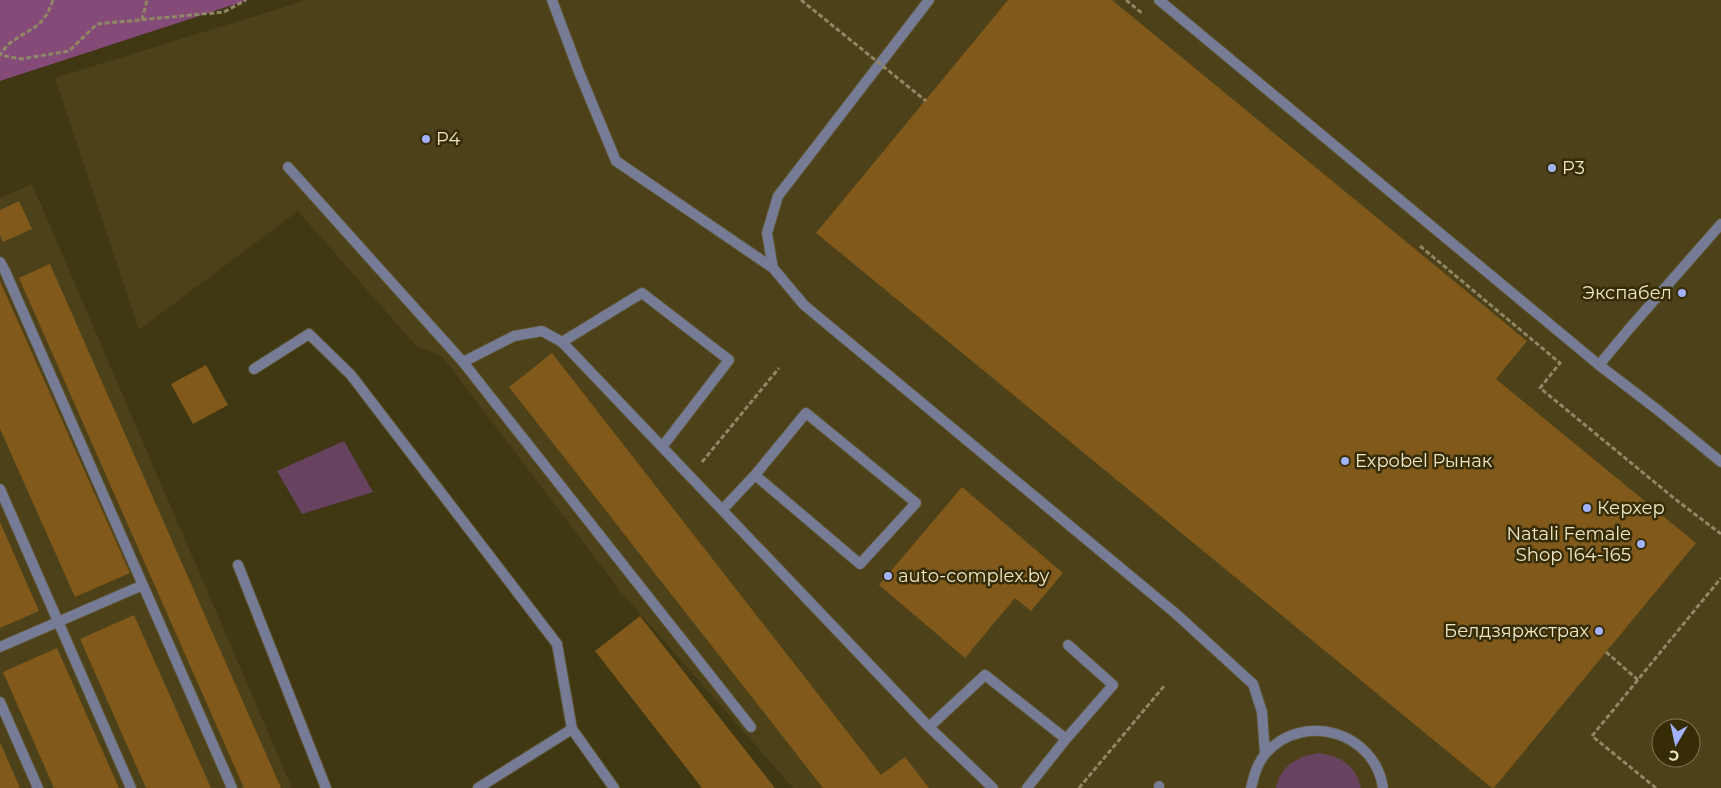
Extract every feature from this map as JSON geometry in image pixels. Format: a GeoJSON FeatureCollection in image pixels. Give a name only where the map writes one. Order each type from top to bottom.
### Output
{"type":"FeatureCollection","features":[{"type":"Feature","properties":{"kind":"lane"},"geometry":{"type":"LineString","coordinates":[[552,0],[579,72],[616,161],[773,268],[804,305],[1175,613],[1253,684],[1262,712],[1266,754]]}},
{"type":"Feature","properties":{"kind":"lane"},"geometry":{"type":"LineString","coordinates":[[773,268],[767,233],[778,196],[929,0]]}},
{"type":"Feature","properties":{"kind":"lane"},"geometry":{"type":"LineString","coordinates":[[1159,0],[1599,365],[1659,410],[1721,462]]}},
{"type":"Feature","properties":{"kind":"lane"},"geometry":{"type":"LineString","coordinates":[[288,167],[463,362],[751,727]]}},
{"type":"Feature","properties":{"kind":"lane"},"geometry":{"type":"LineString","coordinates":[[1599,365],[1721,224]]}},
{"type":"Feature","properties":{"kind":"lane"},"geometry":{"type":"LineString","coordinates":[[0,262],[232,788]]}},
{"type":"Feature","properties":{"kind":"lane"},"geometry":{"type":"LineString","coordinates":[[562,342],[642,293],[729,360],[662,447]]}},
{"type":"Feature","properties":{"kind":"lane"},"geometry":{"type":"LineString","coordinates":[[463,362],[514,336],[542,331],[562,342],[929,727],[993,788]]}},
{"type":"Feature","properties":{"kind":"lane"},"geometry":{"type":"LineString","coordinates":[[254,369],[310,334],[351,374],[558,644],[572,729],[614,788]]}},
{"type":"Feature","properties":{"kind":"lane"},"geometry":{"type":"LineString","coordinates":[[722,510],[755,475],[806,413],[916,503],[860,564],[755,475]]}},
{"type":"Feature","properties":{"kind":"lane"},"geometry":{"type":"LineString","coordinates":[[0,489],[131,788]]}},
{"type":"Feature","properties":{"kind":"lane"},"geometry":{"type":"LineString","coordinates":[[238,565],[326,788]]}},
{"type":"Feature","properties":{"kind":"lane"},"geometry":{"type":"LineString","coordinates":[[0,648],[143,585]]}},
{"type":"Feature","properties":{"kind":"lane"},"geometry":{"type":"LineString","coordinates":[[1027,788],[1113,685],[1068,646]]}},
{"type":"Feature","properties":{"kind":"lane"},"geometry":{"type":"LineString","coordinates":[[929,727],[985,675],[1066,739]]}},
{"type":"Feature","properties":{"kind":"lane"},"geometry":{"type":"LineString","coordinates":[[0,702],[38,788]]}},
{"type":"Feature","properties":{"kind":"lane"},"geometry":{"type":"LineString","coordinates":[[478,788],[572,729]]}},
{"type":"Feature","properties":{"kind":"lane"},"geometry":{"type":"LineString","coordinates":[[1251,788],[1255,772],[1266,754],[1285,738],[1305,730],[1331,732],[1357,744],[1376,764],[1383,788]]}},
{"type":"Feature","properties":{"kind":"path"},"geometry":{"type":"LineString","coordinates":[[53,0],[49,13],[31,31],[8,44],[0,55],[21,59],[69,51],[97,24],[224,12],[246,0]]}},
{"type":"Feature","properties":{"kind":"path"},"geometry":{"type":"LineString","coordinates":[[142,20],[147,0]]}},
{"type":"Feature","properties":{"kind":"path"},"geometry":{"type":"LineString","coordinates":[[801,0],[926,100]]}},
{"type":"Feature","properties":{"kind":"path"},"geometry":{"type":"LineString","coordinates":[[1126,0],[1149,19]]}},
{"type":"Feature","properties":{"kind":"path"},"geometry":{"type":"LineString","coordinates":[[1416,242],[1560,363],[1540,388],[1675,499],[1721,534]]}},
{"type":"Feature","properties":{"kind":"path"},"geometry":{"type":"LineString","coordinates":[[691,476],[779,368]]}},
{"type":"Feature","properties":{"kind":"path"},"geometry":{"type":"LineString","coordinates":[[1656,788],[1592,736],[1721,578]]}},
{"type":"Feature","properties":{"kind":"path"},"geometry":{"type":"LineString","coordinates":[[1606,652],[1638,680]]}},
{"type":"Feature","properties":{"kind":"path"},"geometry":{"type":"LineString","coordinates":[[1079,788],[1165,684]]}},
{"type":"Feature","properties":{"kind":"shaded area"},"geometry":{"type":"Polygon","coordinates":[[[0,0],[248,0],[0,81],[0,0]]]}},
{"type":"Feature","properties":{"kind":"shaded area"},"geometry":{"type":"Polygon","coordinates":[[[307,0],[1721,0],[1721,788],[793,788],[621,592],[442,356],[416,346],[298,211],[139,330],[55,78],[307,0]]]}},
{"type":"Feature","properties":{"kind":"shaded area"},"geometry":{"type":"Polygon","coordinates":[[[32,184],[292,788],[0,788],[0,198],[32,184]]]}},
{"type":"Feature","properties":{"kind":"shaded area"},"geometry":{"type":"Polygon","coordinates":[[[344,441],[373,492],[302,514],[277,471],[344,441]]]}},
{"type":"Feature","properties":{"kind":"shaded area"},"geometry":{"type":"Polygon","coordinates":[[[1311,754],[1327,754],[1346,763],[1356,774],[1361,788],[1276,788],[1281,774],[1291,763],[1311,754]]]}},
{"type":"Feature","properties":{"kind":"building","name":"Expobel Рынак"},"geometry":{"type":"Polygon","coordinates":[[[1008,0],[1112,0],[1527,341],[1496,379],[1696,543],[1494,788],[816,233],[1008,0]]]}},
{"type":"Feature","properties":{"kind":"building"},"geometry":{"type":"Polygon","coordinates":[[[19,201],[32,229],[3,242],[0,235],[0,210],[19,201]]]}},
{"type":"Feature","properties":{"kind":"building"},"geometry":{"type":"Polygon","coordinates":[[[50,264],[281,788],[244,788],[19,278],[50,264]]]}},
{"type":"Feature","properties":{"kind":"building"},"geometry":{"type":"Polygon","coordinates":[[[0,281],[130,573],[75,597],[0,429],[0,281]]]}},
{"type":"Feature","properties":{"kind":"building"},"geometry":{"type":"Polygon","coordinates":[[[552,353],[881,775],[905,757],[929,788],[823,788],[509,387],[552,353]]]}},
{"type":"Feature","properties":{"kind":"building"},"geometry":{"type":"Polygon","coordinates":[[[206,365],[228,405],[193,424],[171,384],[206,365]]]}},
{"type":"Feature","properties":{"kind":"building"},"geometry":{"type":"Polygon","coordinates":[[[962,487],[1063,573],[1031,611],[1015,598],[965,658],[879,585],[962,487]]]}},
{"type":"Feature","properties":{"kind":"building"},"geometry":{"type":"Polygon","coordinates":[[[0,522],[39,611],[0,628],[0,522]]]}},
{"type":"Feature","properties":{"kind":"building"},"geometry":{"type":"Polygon","coordinates":[[[134,615],[211,788],[146,788],[80,639],[134,615]]]}},
{"type":"Feature","properties":{"kind":"building"},"geometry":{"type":"Polygon","coordinates":[[[640,616],[775,788],[702,788],[595,651],[640,616]]]}},
{"type":"Feature","properties":{"kind":"building"},"geometry":{"type":"Polygon","coordinates":[[[57,648],[119,788],[54,788],[3,672],[57,648]]]}},
{"type":"Feature","properties":{"kind":"building"},"geometry":{"type":"Polygon","coordinates":[[[0,742],[20,788],[0,788],[0,742]]]}},
{"type":"Feature","properties":{"kind":"place","name":"P4"},"geometry":{"type":"Point","coordinates":[426,139]}},
{"type":"Feature","properties":{"kind":"place","name":"P3"},"geometry":{"type":"Point","coordinates":[1552,168]}},
{"type":"Feature","properties":{"kind":"place","name":"Экспабел"},"geometry":{"type":"Point","coordinates":[1682,293]}},
{"type":"Feature","properties":{"kind":"place","name":"Expobel Рынак"},"geometry":{"type":"Point","coordinates":[1345,461]}},
{"type":"Feature","properties":{"kind":"place","name":"Керхер"},"geometry":{"type":"Point","coordinates":[1587,508]}},
{"type":"Feature","properties":{"kind":"place","name":"Natali Female Shop 164-165"},"geometry":{"type":"Point","coordinates":[1641,544]}},
{"type":"Feature","properties":{"kind":"place","name":"auto-complex.by"},"geometry":{"type":"Point","coordinates":[888,576]}},
{"type":"Feature","properties":{"kind":"place","name":"Белдзяржстрах"},"geometry":{"type":"Point","coordinates":[1599,631]}}]}
